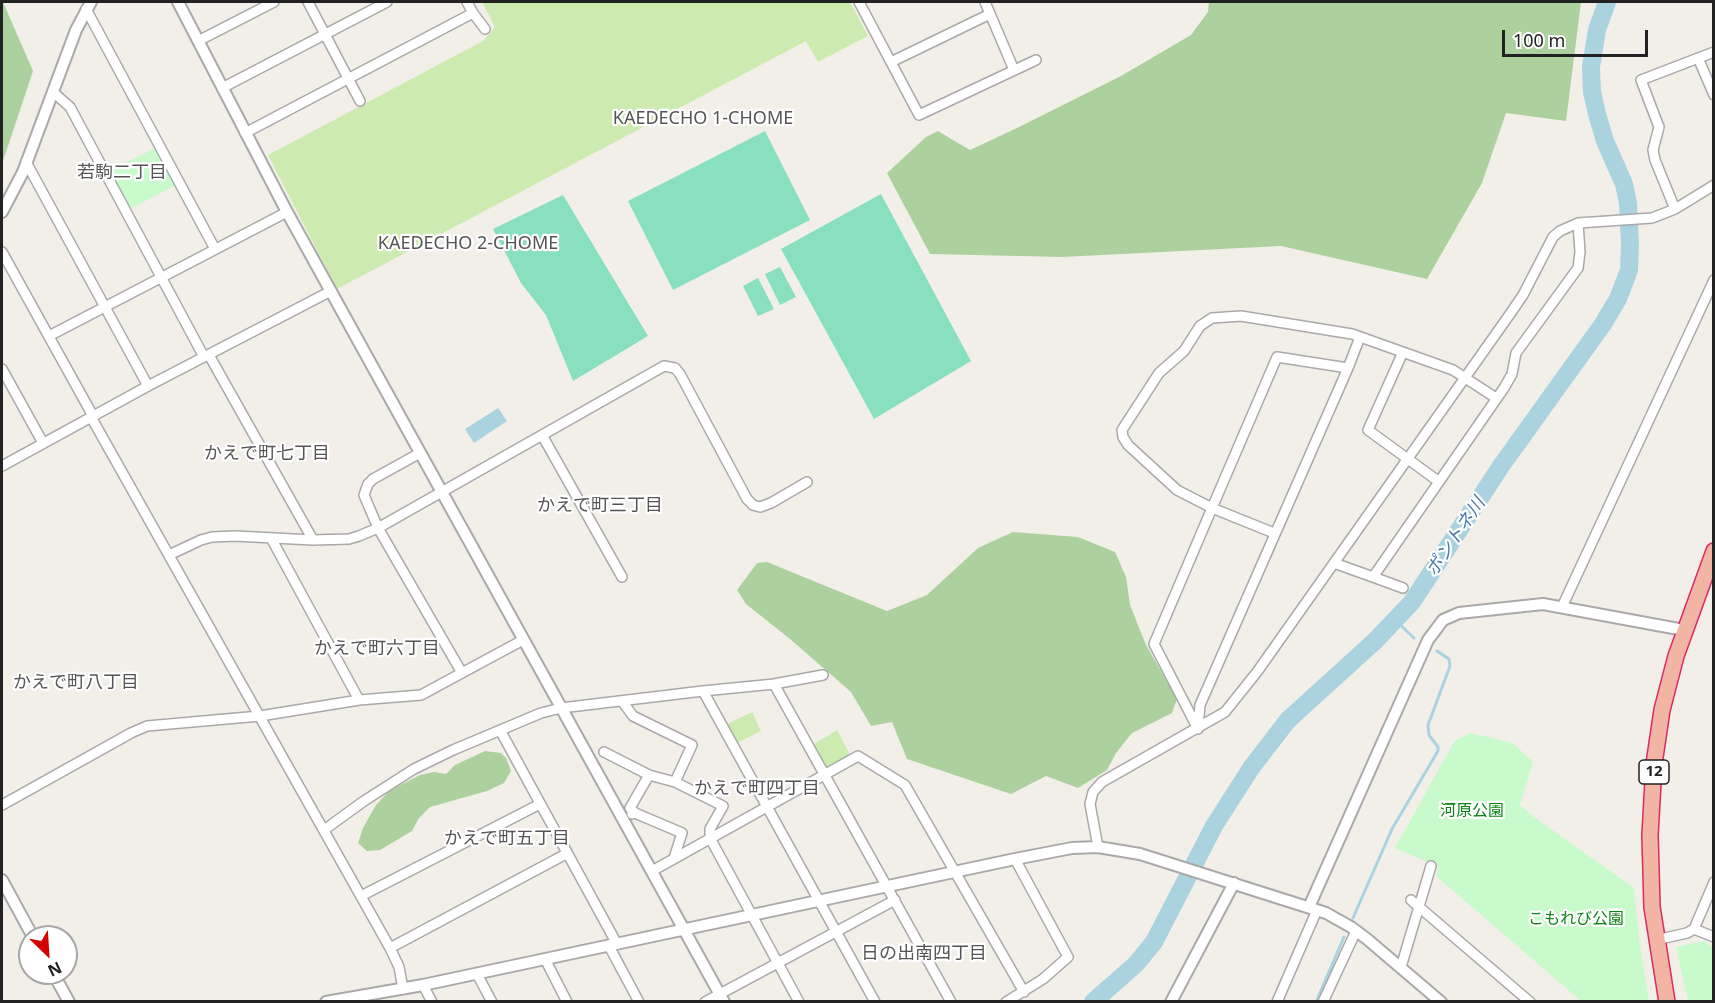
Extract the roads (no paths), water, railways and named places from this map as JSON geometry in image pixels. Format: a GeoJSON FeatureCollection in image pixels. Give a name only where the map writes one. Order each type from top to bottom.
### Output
{"type":"FeatureCollection","features":[{"type":"Feature","properties":{"kind":"highway","name":"12"},"geometry":{"type":"LineString","coordinates":[[1667,1002],[1656,940],[1650,860],[1652,788],[1662,710],[1684,630],[1713,551]]}},
{"type":"Feature","properties":{"kind":"street"},"geometry":{"type":"LineString","coordinates":[[178,2],[287,212],[722,998]]}},
{"type":"Feature","properties":{"kind":"street"},"geometry":{"type":"LineString","coordinates":[[198,41],[274,2]]}},
{"type":"Feature","properties":{"kind":"street"},"geometry":{"type":"LineString","coordinates":[[308,2],[360,101]]}},
{"type":"Feature","properties":{"kind":"street"},"geometry":{"type":"LineString","coordinates":[[222,88],[387,2]]}},
{"type":"Feature","properties":{"kind":"street"},"geometry":{"type":"LineString","coordinates":[[467,2],[485,29]]}},
{"type":"Feature","properties":{"kind":"street"},"geometry":{"type":"LineString","coordinates":[[860,2],[920,115],[1036,60]]}},
{"type":"Feature","properties":{"kind":"street"},"geometry":{"type":"LineString","coordinates":[[985,2],[1014,70]]}},
{"type":"Feature","properties":{"kind":"street"},"geometry":{"type":"LineString","coordinates":[[2,212],[26,162],[89,5]]}},
{"type":"Feature","properties":{"kind":"street"},"geometry":{"type":"LineString","coordinates":[[89,5],[215,249]]}},
{"type":"Feature","properties":{"kind":"street"},"geometry":{"type":"LineString","coordinates":[[245,133],[473,13]]}},
{"type":"Feature","properties":{"kind":"street"},"geometry":{"type":"LineString","coordinates":[[891,62],[990,14]]}},
{"type":"Feature","properties":{"kind":"street"},"geometry":{"type":"LineString","coordinates":[[1675,209],[1655,160],[1653,150],[1659,127],[1641,80],[1713,52]]}},
{"type":"Feature","properties":{"kind":"street"},"geometry":{"type":"LineString","coordinates":[[1698,58],[1713,95]]}},
{"type":"Feature","properties":{"kind":"street"},"geometry":{"type":"LineString","coordinates":[[53,92],[70,107],[160,277],[313,540]]}},
{"type":"Feature","properties":{"kind":"street"},"geometry":{"type":"LineString","coordinates":[[26,162],[148,386]]}},
{"type":"Feature","properties":{"kind":"street"},"geometry":{"type":"LineString","coordinates":[[1098,847],[1090,804],[1097,787],[1109,777],[1219,717],[1232,706],[1523,295],[1553,237],[1560,231],[1578,223],[1661,216],[1713,184]]}},
{"type":"Feature","properties":{"kind":"street"},"geometry":{"type":"LineString","coordinates":[[49,336],[287,212]]}},
{"type":"Feature","properties":{"kind":"street"},"geometry":{"type":"LineString","coordinates":[[1373,577],[1512,374],[1516,353],[1578,268],[1580,252],[1578,223]]}},
{"type":"Feature","properties":{"kind":"street"},"geometry":{"type":"LineString","coordinates":[[2,252],[390,948],[399,967],[403,989]]}},
{"type":"Feature","properties":{"kind":"street"},"geometry":{"type":"LineString","coordinates":[[1562,607],[1713,280]]}},
{"type":"Feature","properties":{"kind":"street"},"geometry":{"type":"LineString","coordinates":[[2,466],[148,386],[331,291]]}},
{"type":"Feature","properties":{"kind":"street"},"geometry":{"type":"LineString","coordinates":[[1274,533],[1212,508],[1177,490],[1128,445],[1123,437],[1122,430],[1159,373],[1184,351],[1200,326],[1212,318],[1241,316],[1360,337],[1453,370],[1496,398]]}},
{"type":"Feature","properties":{"kind":"street"},"geometry":{"type":"LineString","coordinates":[[1198,729],[1200,705],[1360,337]]}},
{"type":"Feature","properties":{"kind":"street"},"geometry":{"type":"LineString","coordinates":[[1402,352],[1368,430],[1438,481]]}},
{"type":"Feature","properties":{"kind":"street"},"geometry":{"type":"LineString","coordinates":[[1198,729],[1154,644],[1277,357],[1348,368]]}},
{"type":"Feature","properties":{"kind":"street"},"geometry":{"type":"LineString","coordinates":[[169,555],[212,537],[349,539],[378,528],[664,366],[670,366],[680,374],[747,499],[753,504],[760,507],[771,504],[807,482]]}},
{"type":"Feature","properties":{"kind":"street"},"geometry":{"type":"LineString","coordinates":[[2,369],[43,443]]}},
{"type":"Feature","properties":{"kind":"street"},"geometry":{"type":"LineString","coordinates":[[542,435],[622,577]]}},
{"type":"Feature","properties":{"kind":"street"},"geometry":{"type":"LineString","coordinates":[[420,453],[373,479],[368,484],[364,495],[378,528],[462,673]]}},
{"type":"Feature","properties":{"kind":"street"},"geometry":{"type":"LineString","coordinates":[[271,538],[359,700]]}},
{"type":"Feature","properties":{"kind":"street"},"geometry":{"type":"LineString","coordinates":[[1334,563],[1403,588]]}},
{"type":"Feature","properties":{"kind":"street"},"geometry":{"type":"LineString","coordinates":[[1277,1002],[1313,908],[1435,628],[1443,620],[1459,613],[1525,605],[1562,607],[1684,630]]}},
{"type":"Feature","properties":{"kind":"street"},"geometry":{"type":"LineString","coordinates":[[2,805],[147,726],[260,716],[359,700],[421,694],[523,640]]}},
{"type":"Feature","properties":{"kind":"street"},"geometry":{"type":"LineString","coordinates":[[324,830],[414,769],[541,713],[561,708],[703,690],[774,684],[823,675]]}},
{"type":"Feature","properties":{"kind":"street"},"geometry":{"type":"LineString","coordinates":[[774,684],[951,1002]]}},
{"type":"Feature","properties":{"kind":"street"},"geometry":{"type":"LineString","coordinates":[[703,690],[875,1002]]}},
{"type":"Feature","properties":{"kind":"street"},"geometry":{"type":"LineString","coordinates":[[622,701],[633,716],[692,745],[675,782]]}},
{"type":"Feature","properties":{"kind":"street"},"geometry":{"type":"LineString","coordinates":[[500,730],[613,945],[639,1002]]}},
{"type":"Feature","properties":{"kind":"street"},"geometry":{"type":"LineString","coordinates":[[604,752],[649,775],[675,782],[723,806],[710,829],[710,838],[799,1002]]}},
{"type":"Feature","properties":{"kind":"street"},"geometry":{"type":"LineString","coordinates":[[652,871],[858,756],[904,785],[957,872],[1024,992]]}},
{"type":"Feature","properties":{"kind":"street"},"geometry":{"type":"LineString","coordinates":[[649,775],[630,808],[635,813],[682,833],[674,858]]}},
{"type":"Feature","properties":{"kind":"street"},"geometry":{"type":"LineString","coordinates":[[361,896],[540,804]]}},
{"type":"Feature","properties":{"kind":"street"},"geometry":{"type":"LineString","coordinates":[[622,818],[635,813]]}},
{"type":"Feature","properties":{"kind":"street"},"geometry":{"type":"LineString","coordinates":[[326,1002],[477,974],[1015,859],[1071,849],[1098,847],[1130,851],[1326,913],[1356,931],[1441,1002]]}},
{"type":"Feature","properties":{"kind":"street"},"geometry":{"type":"LineString","coordinates":[[390,948],[566,854]]}},
{"type":"Feature","properties":{"kind":"street"},"geometry":{"type":"LineString","coordinates":[[1006,1002],[1043,979],[1068,957],[1015,859]]}},
{"type":"Feature","properties":{"kind":"street"},"geometry":{"type":"LineString","coordinates":[[1401,967],[1415,903],[1431,866]]}},
{"type":"Feature","properties":{"kind":"street"},"geometry":{"type":"LineString","coordinates":[[2,880],[26,925]]}},
{"type":"Feature","properties":{"kind":"street"},"geometry":{"type":"LineString","coordinates":[[1656,940],[1687,933],[1694,929],[1713,882]]}},
{"type":"Feature","properties":{"kind":"street"},"geometry":{"type":"LineString","coordinates":[[1171,1002],[1234,884]]}},
{"type":"Feature","properties":{"kind":"street"},"geometry":{"type":"LineString","coordinates":[[705,1002],[722,998],[777,963],[895,900]]}},
{"type":"Feature","properties":{"kind":"street"},"geometry":{"type":"LineString","coordinates":[[1415,903],[1530,1002]]}},
{"type":"Feature","properties":{"kind":"street"},"geometry":{"type":"LineString","coordinates":[[1694,929],[1713,937]]}},
{"type":"Feature","properties":{"kind":"street"},"geometry":{"type":"LineString","coordinates":[[1323,1002],[1356,931]]}},
{"type":"Feature","properties":{"kind":"street"},"geometry":{"type":"LineString","coordinates":[[545,959],[567,1002]]}},
{"type":"Feature","properties":{"kind":"street"},"geometry":{"type":"LineString","coordinates":[[477,974],[492,1002]]}},
{"type":"Feature","properties":{"kind":"street"},"geometry":{"type":"LineString","coordinates":[[60,985],[69,1002]]}},
{"type":"Feature","properties":{"kind":"street"},"geometry":{"type":"LineString","coordinates":[[423,985],[432,1002]]}},
{"type":"Feature","properties":{"kind":"water"},"geometry":{"type":"Polygon","coordinates":[[[498,408],[507,421],[474,443],[465,429],[498,408]]]}},
{"type":"Feature","properties":{"kind":"waterway","name":"ポントネ川"},"geometry":{"type":"LineString","coordinates":[[1093,1002],[1136,964],[1154,942],[1214,826],[1251,768],[1288,720],[1375,641],[1412,602],[1501,466],[1603,324],[1618,299],[1629,270],[1628,203],[1624,184],[1605,141],[1597,114],[1592,92],[1591,67],[1597,30],[1607,2]]}},
{"type":"Feature","properties":{"kind":"waterway"},"geometry":{"type":"LineString","coordinates":[[1395,620],[1414,638]]}},
{"type":"Feature","properties":{"kind":"waterway"},"geometry":{"type":"LineString","coordinates":[[1353,918],[1392,829],[1438,751],[1438,747],[1429,735],[1428,725],[1450,666],[1449,659],[1437,651]]}},
{"type":"Feature","properties":{"kind":"waterway"},"geometry":{"type":"LineString","coordinates":[[1316,1002],[1344,937]]}},
{"type":"Feature","properties":{"kind":"district","name":"KAEDECHO 1-CHOME"},"geometry":{"type":"Point","coordinates":[703,119]}},
{"type":"Feature","properties":{"kind":"district","name":"若駒二丁目"},"geometry":{"type":"Point","coordinates":[122,173]}},
{"type":"Feature","properties":{"kind":"district","name":"KAEDECHO 2-CHOME"},"geometry":{"type":"Point","coordinates":[468,244]}},
{"type":"Feature","properties":{"kind":"district","name":"かえで町七丁目"},"geometry":{"type":"Point","coordinates":[267,454]}},
{"type":"Feature","properties":{"kind":"district","name":"かえで町三丁目"},"geometry":{"type":"Point","coordinates":[600,506]}},
{"type":"Feature","properties":{"kind":"district","name":"かえで町六丁目"},"geometry":{"type":"Point","coordinates":[377,649]}},
{"type":"Feature","properties":{"kind":"district","name":"かえで町八丁目"},"geometry":{"type":"Point","coordinates":[76,683]}},
{"type":"Feature","properties":{"kind":"district","name":"かえで町四丁目"},"geometry":{"type":"Point","coordinates":[757,789]}},
{"type":"Feature","properties":{"kind":"district","name":"かえで町五丁目"},"geometry":{"type":"Point","coordinates":[507,839]}},
{"type":"Feature","properties":{"kind":"district","name":"日の出南四丁目"},"geometry":{"type":"Point","coordinates":[924,954]}},
{"type":"Feature","properties":{"kind":"park label","name":"河原公園"},"geometry":{"type":"Point","coordinates":[1472,811]}},
{"type":"Feature","properties":{"kind":"park label","name":"こもれび公園"},"geometry":{"type":"Point","coordinates":[1576,919]}}]}
